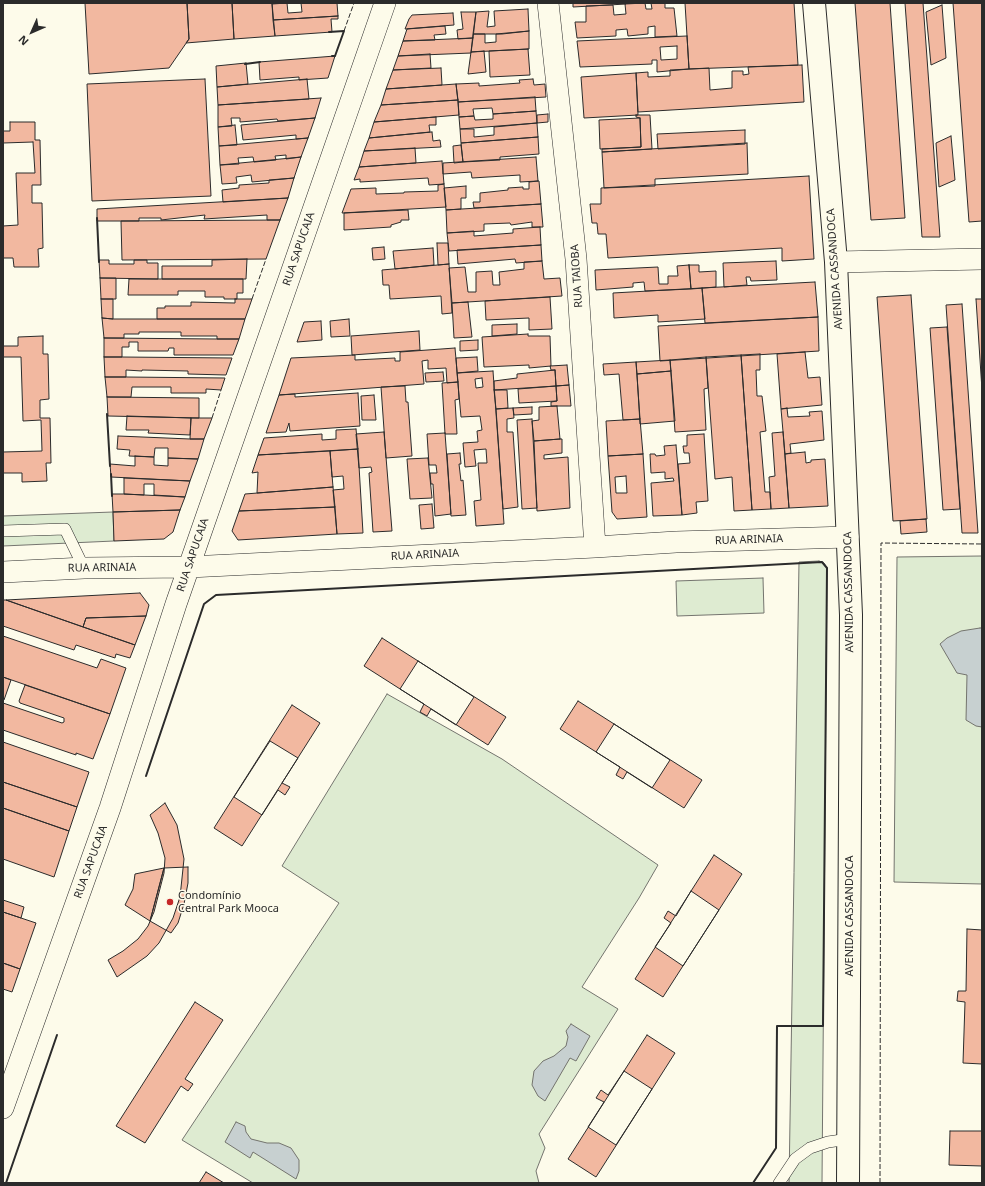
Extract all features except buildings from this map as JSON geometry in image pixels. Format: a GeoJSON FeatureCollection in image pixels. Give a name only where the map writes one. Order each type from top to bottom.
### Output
{"type":"FeatureCollection","features":[{"type":"Feature","properties":{"kind":"street","name":"RUA SAPUCAIA"},"geometry":{"type":"LineString","coordinates":[[3,1108],[110,808],[189,567],[385,3]]}},
{"type":"Feature","properties":{"kind":"street","name":"AVENIDA CASSANDOCA"},"geometry":{"type":"LineString","coordinates":[[814,3],[836,262],[851,615],[848,1183]]}},
{"type":"Feature","properties":{"kind":"street","name":"RUA TAIOBA"},"geometry":{"type":"LineString","coordinates":[[549,4],[576,259],[595,547]]}},
{"type":"Feature","properties":{"kind":"street"},"geometry":{"type":"LineString","coordinates":[[836,262],[982,259]]}},
{"type":"Feature","properties":{"kind":"street","name":"RUA ARINAIA"},"geometry":{"type":"LineString","coordinates":[[3,572],[84,568],[189,567],[676,542],[848,537]]}},
{"type":"Feature","properties":{"kind":"lane"},"geometry":{"type":"LineString","coordinates":[[3,531],[66,529],[84,568]]}},
{"type":"Feature","properties":{"kind":"lane"},"geometry":{"type":"LineString","coordinates":[[779,1183],[795,1159],[810,1148],[828,1142],[849,1139]]}},
{"type":"Feature","properties":{"kind":"green space"},"geometry":{"type":"Polygon","coordinates":[[[113,512],[114,541],[3,546],[3,516],[113,512]]]}},
{"type":"Feature","properties":{"kind":"green space"},"geometry":{"type":"Polygon","coordinates":[[[982,556],[982,884],[894,882],[897,557],[982,556]]]}},
{"type":"Feature","properties":{"kind":"green space"},"geometry":{"type":"Polygon","coordinates":[[[819,561],[824,563],[827,568],[822,1183],[789,1183],[799,562],[819,561]]]}},
{"type":"Feature","properties":{"kind":"green space"},"geometry":{"type":"Polygon","coordinates":[[[763,578],[764,613],[677,616],[676,581],[763,578]]]}},
{"type":"Feature","properties":{"kind":"green space"},"geometry":{"type":"Polygon","coordinates":[[[387,694],[502,759],[658,865],[639,898],[582,987],[618,1009],[539,1134],[545,1148],[536,1171],[539,1183],[253,1183],[182,1140],[339,903],[282,866],[387,694]]]}},
{"type":"Feature","properties":{"kind":"shaded area"},"geometry":{"type":"Polygon","coordinates":[[[982,628],[982,727],[976,726],[966,720],[967,675],[957,673],[940,644],[947,638],[961,631],[982,628]]]}},
{"type":"Feature","properties":{"kind":"shaded area"},"geometry":{"type":"Polygon","coordinates":[[[571,1024],[590,1036],[576,1061],[570,1058],[545,1101],[538,1096],[532,1085],[534,1071],[543,1061],[554,1056],[566,1046],[568,1037],[566,1031],[571,1024]]]}},
{"type":"Feature","properties":{"kind":"shaded area"},"geometry":{"type":"Polygon","coordinates":[[[236,1122],[245,1126],[246,1132],[251,1139],[267,1143],[279,1143],[291,1148],[299,1160],[299,1171],[296,1179],[253,1152],[250,1158],[225,1142],[236,1122]]]}},
{"type":"Feature","properties":{"kind":"fence"},"geometry":{"type":"LineString","coordinates":[[344,31],[354,3]]}},
{"type":"Feature","properties":{"kind":"fence"},"geometry":{"type":"LineString","coordinates":[[252,299],[266,259]]}},
{"type":"Feature","properties":{"kind":"fence"},"geometry":{"type":"LineString","coordinates":[[212,418],[221,390]]}},
{"type":"Feature","properties":{"kind":"fence"},"geometry":{"type":"LineString","coordinates":[[880,1183],[881,543],[982,544]]}},
{"type":"Feature","properties":{"kind":"wall"},"geometry":{"type":"LineString","coordinates":[[329,32],[344,31],[335,56],[332,56]]}},
{"type":"Feature","properties":{"kind":"wall"},"geometry":{"type":"LineString","coordinates":[[245,64],[260,62]]}},
{"type":"Feature","properties":{"kind":"wall"},"geometry":{"type":"LineString","coordinates":[[97,218],[99,262]]}},
{"type":"Feature","properties":{"kind":"wall"},"geometry":{"type":"LineString","coordinates":[[107,414],[110,466]]}},
{"type":"Feature","properties":{"kind":"wall"},"geometry":{"type":"LineString","coordinates":[[111,474],[112,496]]}},
{"type":"Feature","properties":{"kind":"wall"},"geometry":{"type":"LineString","coordinates":[[146,776],[204,604],[216,595],[822,562],[827,568],[823,1026],[777,1026],[776,1148],[753,1183]]}},
{"type":"Feature","properties":{"kind":"wall"},"geometry":{"type":"LineString","coordinates":[[6,1183],[57,1035]]}},
{"type":"Feature","properties":{"kind":"place","name":"Condomínio Central Park Mooca"},"geometry":{"type":"Point","coordinates":[170,902]}}]}
